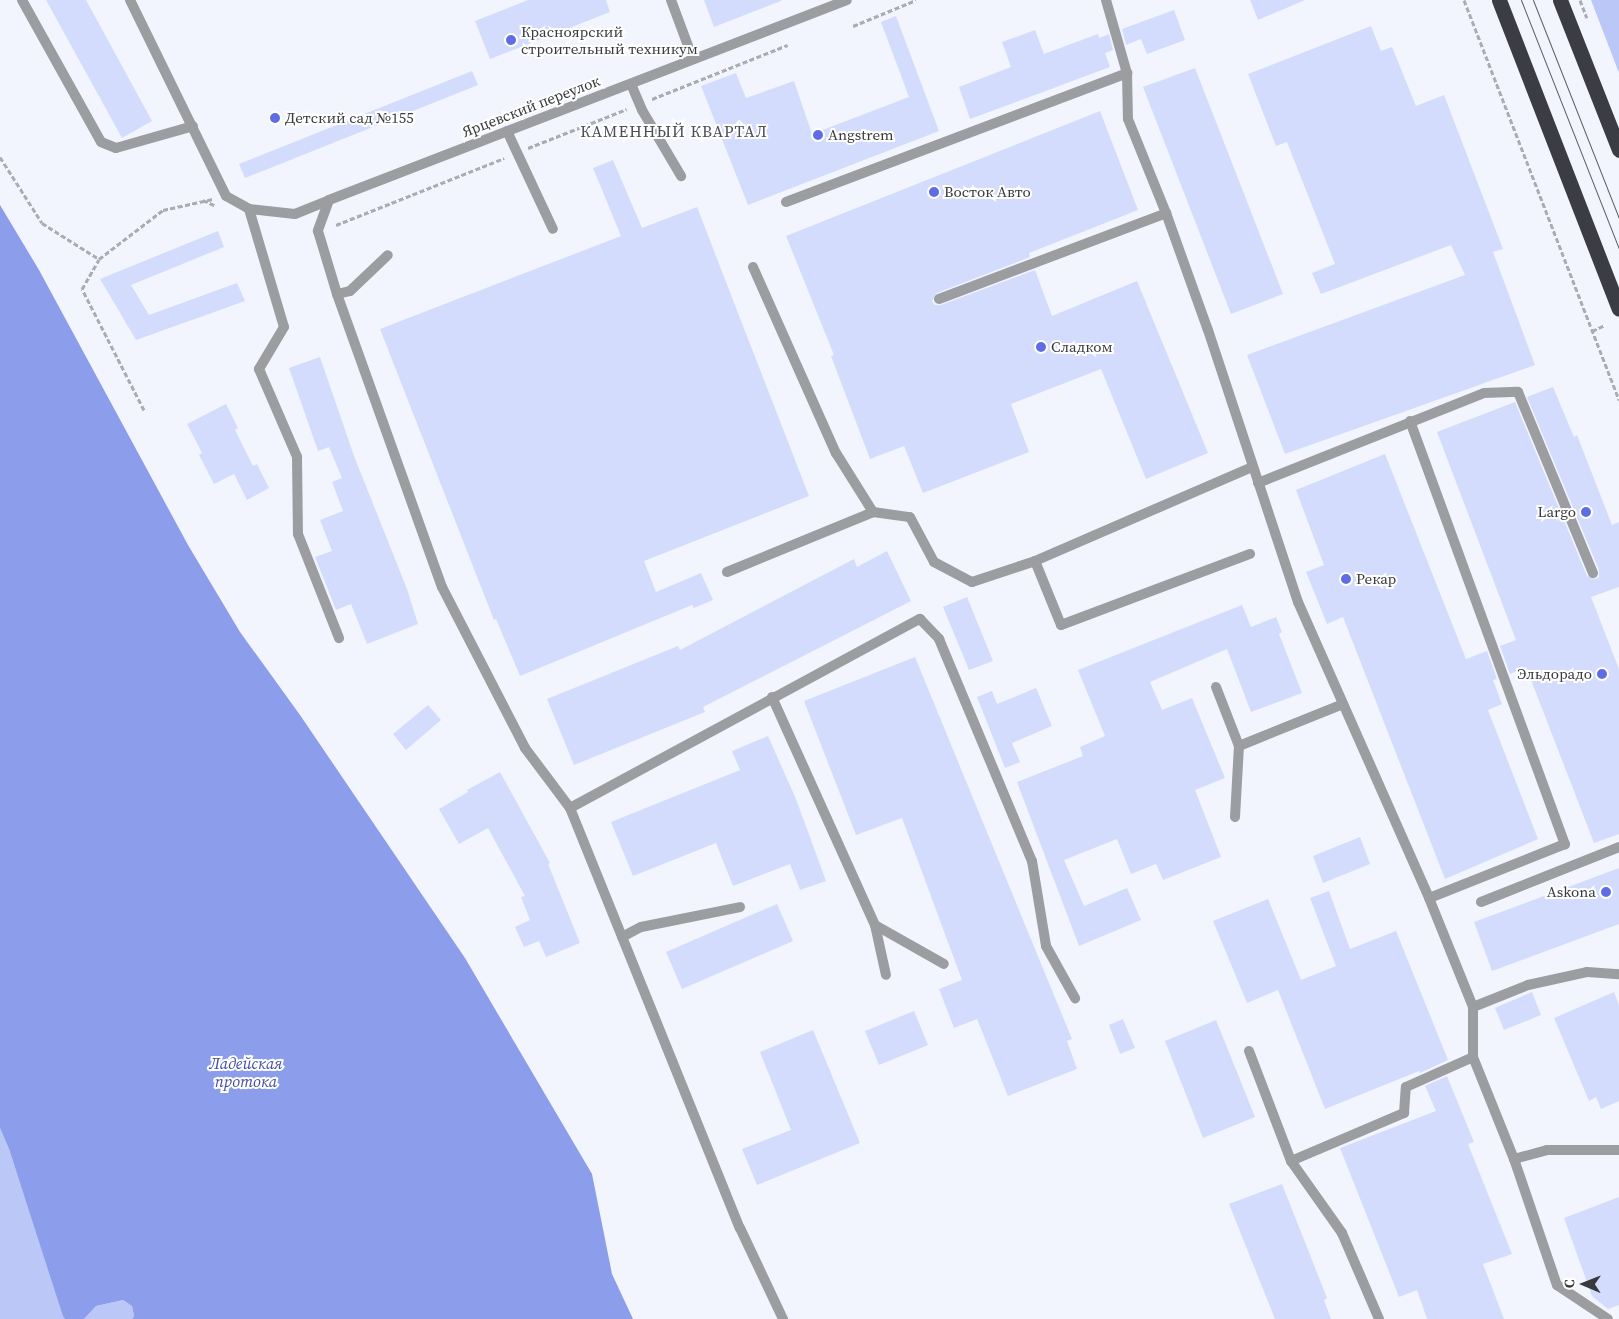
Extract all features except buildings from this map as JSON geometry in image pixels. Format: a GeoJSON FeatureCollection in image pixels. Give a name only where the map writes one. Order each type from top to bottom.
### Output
{"type":"FeatureCollection","features":[{"type":"Feature","properties":{"kind":"highway"},"geometry":{"type":"LineString","coordinates":[[1499,0],[1619,309]]}},
{"type":"Feature","properties":{"kind":"highway"},"geometry":{"type":"LineString","coordinates":[[1560,0],[1619,150]]}},
{"type":"Feature","properties":{"kind":"street"},"geometry":{"type":"LineString","coordinates":[[22,0],[101,142],[116,148],[193,126]]}},
{"type":"Feature","properties":{"kind":"street"},"geometry":{"type":"LineString","coordinates":[[130,0],[226,196]]}},
{"type":"Feature","properties":{"kind":"street"},"geometry":{"type":"LineString","coordinates":[[671,0],[694,59]]}},
{"type":"Feature","properties":{"kind":"street","name":"Ярцевский переулок"},"geometry":{"type":"LineString","coordinates":[[226,196],[249,209],[295,214],[694,59],[823,4],[847,0]]}},
{"type":"Feature","properties":{"kind":"street"},"geometry":{"type":"LineString","coordinates":[[1106,0],[1127,74],[1128,120],[1166,213],[1208,330],[1298,602],[1429,898],[1473,1006],[1474,1057],[1514,1159],[1557,1285],[1608,1319]]}},
{"type":"Feature","properties":{"kind":"street"},"geometry":{"type":"LineString","coordinates":[[786,202],[1127,74]]}},
{"type":"Feature","properties":{"kind":"street"},"geometry":{"type":"LineString","coordinates":[[631,84],[639,104],[681,176]]}},
{"type":"Feature","properties":{"kind":"street"},"geometry":{"type":"LineString","coordinates":[[507,131],[553,229]]}},
{"type":"Feature","properties":{"kind":"street"},"geometry":{"type":"LineString","coordinates":[[329,200],[318,231],[337,294],[442,587],[525,748],[570,808],[740,1228],[783,1319]]}},
{"type":"Feature","properties":{"kind":"street"},"geometry":{"type":"LineString","coordinates":[[249,209],[284,327],[259,369],[297,458],[298,534],[338,638]]}},
{"type":"Feature","properties":{"kind":"street"},"geometry":{"type":"LineString","coordinates":[[939,300],[1166,213]]}},
{"type":"Feature","properties":{"kind":"street"},"geometry":{"type":"LineString","coordinates":[[337,294],[350,291],[388,255]]}},
{"type":"Feature","properties":{"kind":"street"},"geometry":{"type":"LineString","coordinates":[[753,267],[836,453],[873,512]]}},
{"type":"Feature","properties":{"kind":"street"},"geometry":{"type":"LineString","coordinates":[[1258,483],[1484,393],[1518,392],[1593,573]]}},
{"type":"Feature","properties":{"kind":"street"},"geometry":{"type":"LineString","coordinates":[[1410,421],[1565,844],[1429,898]]}},
{"type":"Feature","properties":{"kind":"street"},"geometry":{"type":"LineString","coordinates":[[727,572],[873,512],[910,517],[934,562],[972,582],[1035,561],[1252,467]]}},
{"type":"Feature","properties":{"kind":"street"},"geometry":{"type":"LineString","coordinates":[[1035,561],[1062,625],[1250,554]]}},
{"type":"Feature","properties":{"kind":"street"},"geometry":{"type":"LineString","coordinates":[[570,808],[920,618],[939,639],[1032,861],[1046,946],[1075,998]]}},
{"type":"Feature","properties":{"kind":"street"},"geometry":{"type":"LineString","coordinates":[[1216,688],[1239,746],[1235,817]]}},
{"type":"Feature","properties":{"kind":"street"},"geometry":{"type":"LineString","coordinates":[[772,697],[875,925],[886,975]]}},
{"type":"Feature","properties":{"kind":"street"},"geometry":{"type":"LineString","coordinates":[[1239,746],[1344,704]]}},
{"type":"Feature","properties":{"kind":"street"},"geometry":{"type":"LineString","coordinates":[[1481,902],[1619,846]]}},
{"type":"Feature","properties":{"kind":"street"},"geometry":{"type":"LineString","coordinates":[[622,937],[641,927],[740,907]]}},
{"type":"Feature","properties":{"kind":"street"},"geometry":{"type":"LineString","coordinates":[[875,925],[944,964]]}},
{"type":"Feature","properties":{"kind":"street"},"geometry":{"type":"LineString","coordinates":[[1473,1006],[1528,985],[1587,972],[1619,974]]}},
{"type":"Feature","properties":{"kind":"street"},"geometry":{"type":"LineString","coordinates":[[1249,1051],[1291,1161],[1342,1233],[1379,1319]]}},
{"type":"Feature","properties":{"kind":"street"},"geometry":{"type":"LineString","coordinates":[[1291,1161],[1404,1113],[1406,1087],[1474,1057]]}},
{"type":"Feature","properties":{"kind":"street"},"geometry":{"type":"LineString","coordinates":[[1514,1159],[1547,1150],[1619,1150]]}},
{"type":"Feature","properties":{"kind":"path"},"geometry":{"type":"LineString","coordinates":[[853,26],[916,0]]}},
{"type":"Feature","properties":{"kind":"path"},"geometry":{"type":"LineString","coordinates":[[1464,0],[1619,400]]}},
{"type":"Feature","properties":{"kind":"path"},"geometry":{"type":"LineString","coordinates":[[331,226],[788,45]]}},
{"type":"Feature","properties":{"kind":"path"},"geometry":{"type":"LineString","coordinates":[[0,157],[42,223],[99,259]]}},
{"type":"Feature","properties":{"kind":"path"},"geometry":{"type":"LineString","coordinates":[[144,410],[82,289],[99,259],[163,210],[226,196]]}},
{"type":"Feature","properties":{"kind":"path"},"geometry":{"type":"LineString","coordinates":[[1591,331],[1605,325]]}},
{"type":"Feature","properties":{"kind":"shaded area"},"geometry":{"type":"Polygon","coordinates":[[[1591,0],[1619,0],[1619,73],[1591,0]]]}},
{"type":"Feature","properties":{"kind":"shaded area"},"geometry":{"type":"Polygon","coordinates":[[[0,1128],[9,1149],[65,1319],[0,1319],[0,1128]]]}},
{"type":"Feature","properties":{"kind":"shaded area"},"geometry":{"type":"Polygon","coordinates":[[[123,1300],[132,1306],[134,1316],[132,1319],[84,1319],[96,1306],[123,1300]]]}},
{"type":"Feature","properties":{"kind":"water","name":"Ладейская протока"},"geometry":{"type":"Polygon","coordinates":[[[0,205],[39,270],[188,545],[240,632],[300,715],[465,958],[592,1174],[612,1274],[633,1319],[132,1319],[134,1316],[132,1306],[123,1300],[96,1306],[84,1319],[65,1319],[63,1316],[9,1149],[0,1128],[0,205]]]}},
{"type":"Feature","properties":{"kind":"tram line"},"geometry":{"type":"LineString","coordinates":[[1521,0],[1619,249]]}},
{"type":"Feature","properties":{"kind":"tram line"},"geometry":{"type":"LineString","coordinates":[[1533,0],[1619,218]]}},
{"type":"Feature","properties":{"kind":"place","name":"Красноярский строительный техникум"},"geometry":{"type":"Point","coordinates":[511,40]}},
{"type":"Feature","properties":{"kind":"place","name":"Детский сад №155"},"geometry":{"type":"Point","coordinates":[275,118]}},
{"type":"Feature","properties":{"kind":"place","name":"Angstrem"},"geometry":{"type":"Point","coordinates":[818,135]}},
{"type":"Feature","properties":{"kind":"place","name":"Восток Авто"},"geometry":{"type":"Point","coordinates":[934,192]}},
{"type":"Feature","properties":{"kind":"place","name":"Сладком"},"geometry":{"type":"Point","coordinates":[1041,347]}},
{"type":"Feature","properties":{"kind":"place","name":"Largo"},"geometry":{"type":"Point","coordinates":[1586,512]}},
{"type":"Feature","properties":{"kind":"place","name":"Рекар"},"geometry":{"type":"Point","coordinates":[1346,579]}},
{"type":"Feature","properties":{"kind":"place","name":"Эльдорадо"},"geometry":{"type":"Point","coordinates":[1602,674]}},
{"type":"Feature","properties":{"kind":"place","name":"Askona"},"geometry":{"type":"Point","coordinates":[1606,892]}},
{"type":"Feature","properties":{"kind":"district","name":"КАМЕННЫЙ КВАРТАЛ"},"geometry":{"type":"Point","coordinates":[674,131]}}]}
